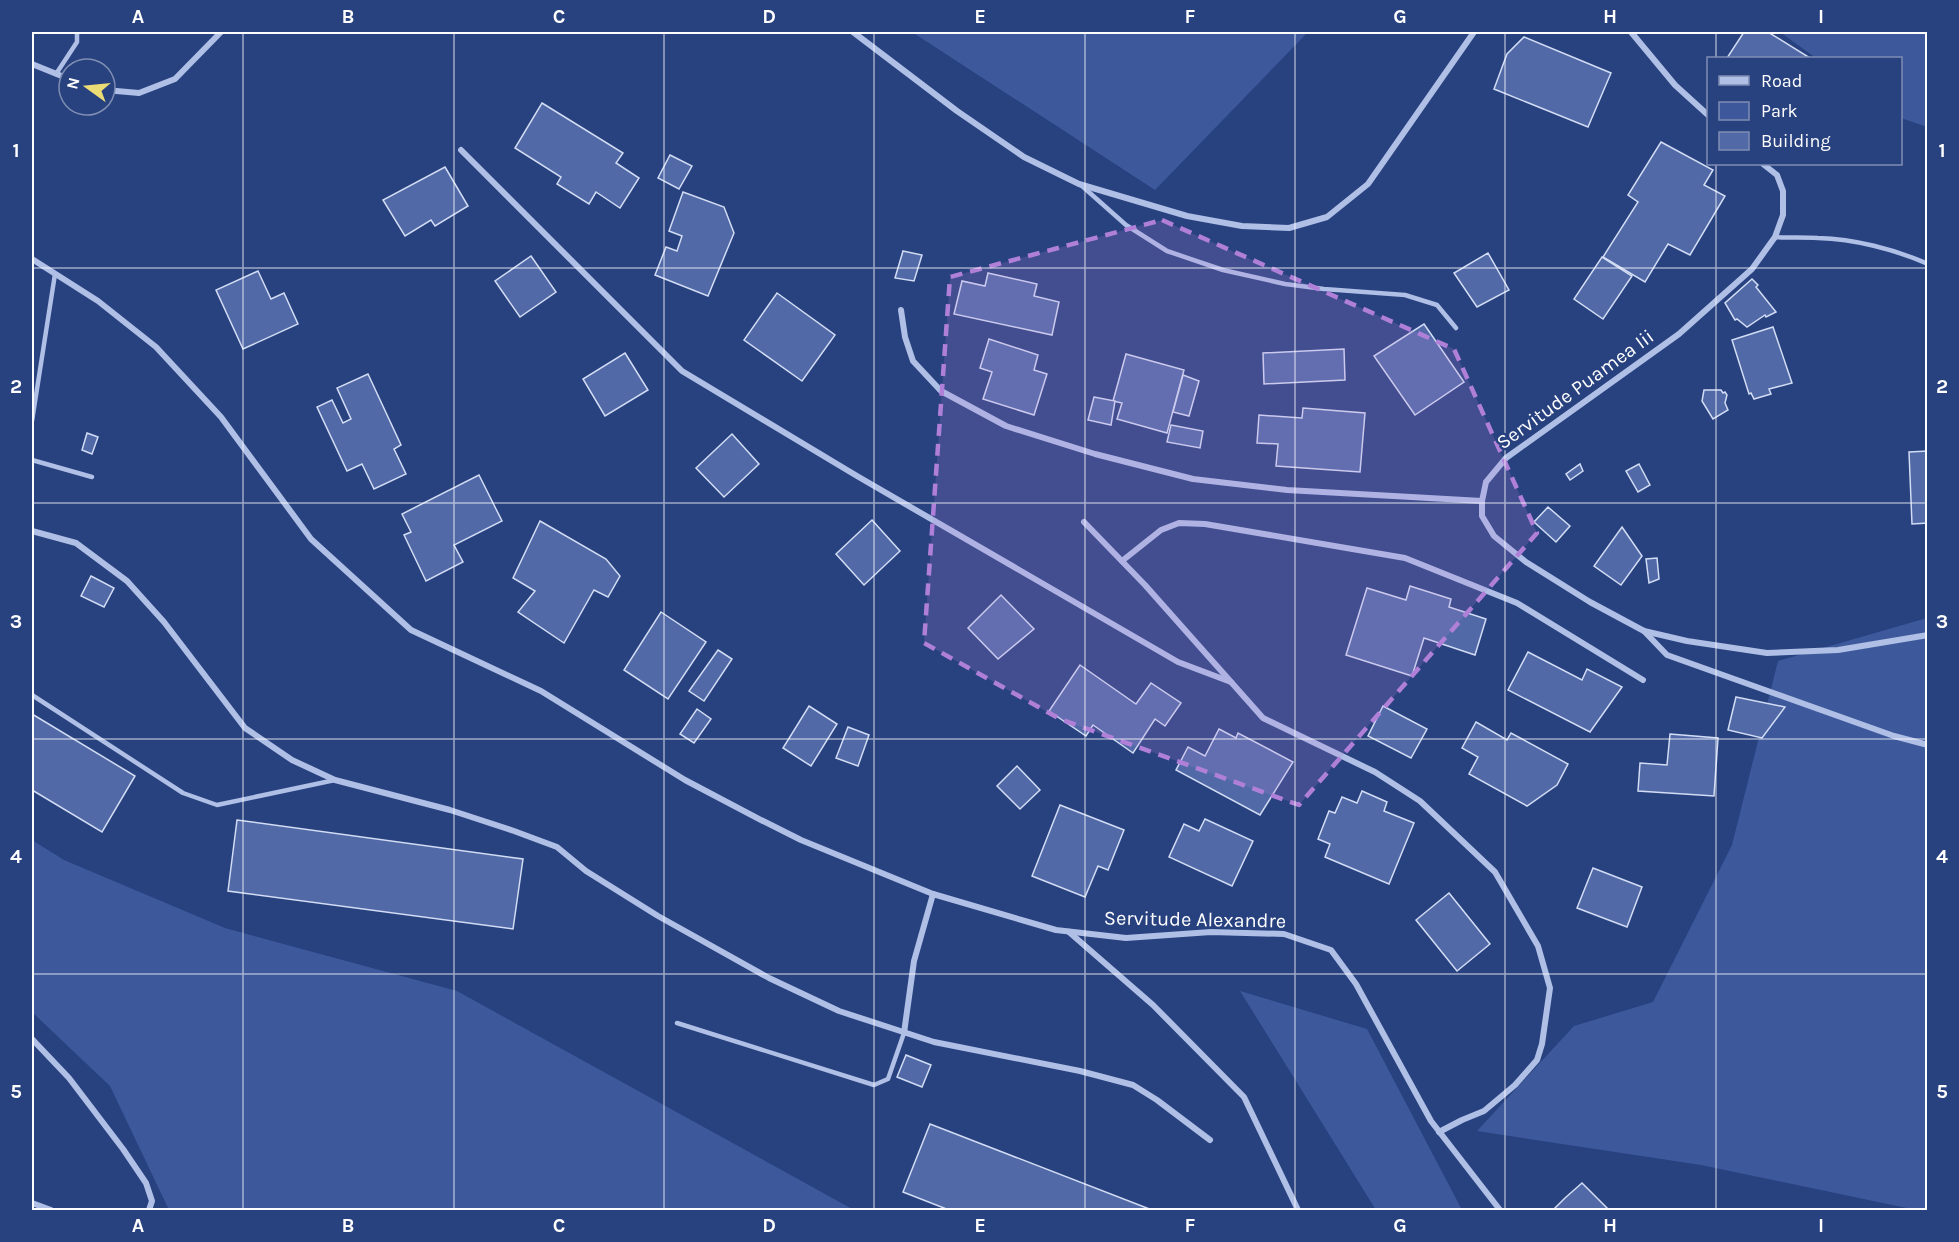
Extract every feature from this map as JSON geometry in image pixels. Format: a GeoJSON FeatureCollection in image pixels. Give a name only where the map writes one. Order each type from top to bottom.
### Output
{"type":"FeatureCollection","features":[{"type":"Feature","properties":{"kind":"street"},"geometry":{"type":"LineString","coordinates":[[117,91],[139,93],[175,79],[221,32]]}},
{"type":"Feature","properties":{"kind":"street"},"geometry":{"type":"LineString","coordinates":[[853,32],[957,111],[1024,157],[1079,184],[1187,216],[1242,226],[1289,228],[1327,217],[1368,184],[1474,32]]}},
{"type":"Feature","properties":{"kind":"street"},"geometry":{"type":"LineString","coordinates":[[1631,32],[1675,85],[1707,114]]}},
{"type":"Feature","properties":{"kind":"street"},"geometry":{"type":"LineString","coordinates":[[32,63],[56,75]]}},
{"type":"Feature","properties":{"kind":"street"},"geometry":{"type":"LineString","coordinates":[[461,150],[682,371],[857,476],[1178,662],[1231,682]]}},
{"type":"Feature","properties":{"kind":"street","name":"Servitude Puamea Iii"},"geometry":{"type":"LineString","coordinates":[[1482,501],[1486,482],[1506,458],[1679,334],[1752,269],[1775,237],[1783,215],[1784,191],[1776,175],[1764,165]]}},
{"type":"Feature","properties":{"kind":"street","name":"Servitude Alexandre"},"geometry":{"type":"LineString","coordinates":[[32,259],[98,301],[156,347],[221,417],[311,539],[411,630],[542,691],[686,780],[763,821],[801,840],[933,894],[1046,927],[1126,938],[1211,932],[1284,934],[1331,950],[1356,984],[1431,1121],[1500,1210]]}},
{"type":"Feature","properties":{"kind":"street"},"geometry":{"type":"LineString","coordinates":[[901,310],[905,337],[913,362],[940,391],[1006,426],[1095,454],[1193,478],[1287,490],[1482,501],[1482,516],[1494,536],[1526,562],[1590,602],[1644,631],[1688,641],[1767,652],[1838,650],[1928,635]]}},
{"type":"Feature","properties":{"kind":"street"},"geometry":{"type":"LineString","coordinates":[[1084,522],[1263,718],[1375,772],[1420,801],[1495,872],[1538,946],[1550,988],[1542,1044],[1537,1060],[1515,1085],[1484,1111],[1439,1132]]}},
{"type":"Feature","properties":{"kind":"street"},"geometry":{"type":"LineString","coordinates":[[1122,561],[1161,530],[1179,523],[1205,524],[1405,558],[1517,603],[1643,680]]}},
{"type":"Feature","properties":{"kind":"street"},"geometry":{"type":"LineString","coordinates":[[32,531],[76,543],[127,581],[164,622],[245,728],[291,760],[335,780],[450,810],[557,847],[586,871],[658,916],[769,978],[839,1011],[934,1042],[1080,1071],[1133,1085],[1174,1112],[1210,1140]]}},
{"type":"Feature","properties":{"kind":"street"},"geometry":{"type":"LineString","coordinates":[[1644,631],[1667,655],[1928,746]]}},
{"type":"Feature","properties":{"kind":"street"},"geometry":{"type":"LineString","coordinates":[[904,1033],[914,961],[933,894]]}},
{"type":"Feature","properties":{"kind":"street"},"geometry":{"type":"LineString","coordinates":[[1068,931],[1153,1005],[1245,1097],[1298,1210]]}},
{"type":"Feature","properties":{"kind":"street"},"geometry":{"type":"LineString","coordinates":[[32,1039],[69,1077],[123,1149],[146,1183],[152,1201],[149,1210]]}},
{"type":"Feature","properties":{"kind":"street"},"geometry":{"type":"LineString","coordinates":[[32,1203],[51,1210]]}},
{"type":"Feature","properties":{"kind":"lane"},"geometry":{"type":"LineString","coordinates":[[56,75],[77,42],[77,32]]}},
{"type":"Feature","properties":{"kind":"lane"},"geometry":{"type":"LineString","coordinates":[[1079,184],[1126,225],[1167,251],[1222,270],[1285,284],[1405,295],[1437,305],[1456,328]]}},
{"type":"Feature","properties":{"kind":"lane"},"geometry":{"type":"LineString","coordinates":[[1775,237],[1818,238],[1855,243],[1904,253],[1928,264]]}},
{"type":"Feature","properties":{"kind":"lane"},"geometry":{"type":"LineString","coordinates":[[32,421],[56,274]]}},
{"type":"Feature","properties":{"kind":"lane"},"geometry":{"type":"LineString","coordinates":[[32,460],[92,477]]}},
{"type":"Feature","properties":{"kind":"lane"},"geometry":{"type":"LineString","coordinates":[[32,695],[183,793],[217,805],[335,780]]}},
{"type":"Feature","properties":{"kind":"lane"},"geometry":{"type":"LineString","coordinates":[[677,1023],[874,1085],[888,1079],[904,1033]]}},
{"type":"Feature","properties":{"kind":"highlighted area"},"geometry":{"type":"Polygon","coordinates":[[[1162,220],[1454,349],[1537,533],[1299,805],[1060,719],[924,643],[950,277],[1162,220]]]}},
{"type":"Feature","properties":{"kind":"green space"},"geometry":{"type":"Polygon","coordinates":[[[912,32],[1308,32],[1155,190],[912,32]]]}},
{"type":"Feature","properties":{"kind":"green space"},"geometry":{"type":"Polygon","coordinates":[[[1780,32],[1927,32],[1927,127],[1902,118],[1902,57],[1815,57],[1780,32]]]}},
{"type":"Feature","properties":{"kind":"green space"},"geometry":{"type":"Polygon","coordinates":[[[1927,618],[1927,1210],[1916,1210],[1701,1165],[1477,1131],[1574,1026],[1653,1002],[1732,845],[1778,661],[1927,618]]]}},
{"type":"Feature","properties":{"kind":"green space"},"geometry":{"type":"Polygon","coordinates":[[[32,840],[64,860],[225,928],[457,991],[854,1210],[169,1210],[110,1086],[32,1012],[32,840]]]}},
{"type":"Feature","properties":{"kind":"green space"},"geometry":{"type":"Polygon","coordinates":[[[1240,991],[1367,1029],[1462,1210],[1376,1210],[1240,991]]]}},
{"type":"Feature","properties":{"kind":"building"},"geometry":{"type":"Polygon","coordinates":[[[1744,32],[1768,32],[1808,57],[1728,57],[1744,32]]]}},
{"type":"Feature","properties":{"kind":"building"},"geometry":{"type":"Polygon","coordinates":[[[1524,37],[1611,73],[1588,127],[1494,89],[1507,54],[1524,37]]]}},
{"type":"Feature","properties":{"kind":"building"},"geometry":{"type":"Polygon","coordinates":[[[542,103],[623,153],[616,163],[639,178],[620,208],[596,192],[589,204],[557,184],[561,177],[515,148],[542,103]]]}},
{"type":"Feature","properties":{"kind":"building"},"geometry":{"type":"Polygon","coordinates":[[[1661,142],[1713,170],[1704,185],[1725,196],[1690,255],[1668,244],[1645,282],[1603,257],[1638,202],[1628,195],[1661,142]]]}},
{"type":"Feature","properties":{"kind":"building"},"geometry":{"type":"Polygon","coordinates":[[[670,155],[692,166],[679,189],[658,178],[670,155]]]}},
{"type":"Feature","properties":{"kind":"building"},"geometry":{"type":"Polygon","coordinates":[[[445,167],[468,206],[435,226],[431,220],[405,236],[383,200],[445,167]]]}},
{"type":"Feature","properties":{"kind":"building"},"geometry":{"type":"Polygon","coordinates":[[[683,192],[724,207],[734,233],[708,296],[655,275],[666,247],[677,251],[682,236],[669,231],[683,192]]]}},
{"type":"Feature","properties":{"kind":"building"},"geometry":{"type":"Polygon","coordinates":[[[903,251],[922,255],[914,281],[895,278],[903,251]]]}},
{"type":"Feature","properties":{"kind":"building"},"geometry":{"type":"Polygon","coordinates":[[[1488,253],[1509,290],[1477,307],[1454,273],[1488,253]]]}},
{"type":"Feature","properties":{"kind":"building"},"geometry":{"type":"Polygon","coordinates":[[[531,256],[556,292],[520,317],[495,281],[531,256]]]}},
{"type":"Feature","properties":{"kind":"building"},"geometry":{"type":"Polygon","coordinates":[[[1602,257],[1632,276],[1603,319],[1574,299],[1602,257]]]}},
{"type":"Feature","properties":{"kind":"building"},"geometry":{"type":"Polygon","coordinates":[[[258,271],[271,299],[284,293],[298,324],[243,349],[216,290],[258,271]]]}},
{"type":"Feature","properties":{"kind":"building"},"geometry":{"type":"Polygon","coordinates":[[[988,273],[1037,284],[1034,296],[1059,302],[1052,335],[954,314],[962,281],[985,286],[988,273]]]}},
{"type":"Feature","properties":{"kind":"building"},"geometry":{"type":"Polygon","coordinates":[[[1752,279],[1776,312],[1766,317],[1765,315],[1747,327],[1737,319],[1735,320],[1725,303],[1752,279]]]}},
{"type":"Feature","properties":{"kind":"building"},"geometry":{"type":"Polygon","coordinates":[[[777,293],[835,335],[802,381],[744,340],[777,293]]]}},
{"type":"Feature","properties":{"kind":"building"},"geometry":{"type":"Polygon","coordinates":[[[1424,324],[1464,382],[1415,415],[1374,356],[1424,324]]]}},
{"type":"Feature","properties":{"kind":"building"},"geometry":{"type":"Polygon","coordinates":[[[1773,327],[1792,383],[1769,389],[1771,394],[1754,399],[1751,393],[1749,394],[1732,340],[1773,327]]]}},
{"type":"Feature","properties":{"kind":"building"},"geometry":{"type":"Polygon","coordinates":[[[989,339],[1038,355],[1034,370],[1047,374],[1034,415],[983,399],[992,372],[980,368],[989,339]]]}},
{"type":"Feature","properties":{"kind":"building"},"geometry":{"type":"Polygon","coordinates":[[[1344,349],[1345,380],[1264,384],[1263,353],[1344,349]]]}},
{"type":"Feature","properties":{"kind":"building"},"geometry":{"type":"Polygon","coordinates":[[[625,353],[648,390],[605,416],[583,379],[625,353]]]}},
{"type":"Feature","properties":{"kind":"building"},"geometry":{"type":"Polygon","coordinates":[[[1126,354],[1184,370],[1167,433],[1117,419],[1122,403],[1113,401],[1126,354]]]}},
{"type":"Feature","properties":{"kind":"building"},"geometry":{"type":"Polygon","coordinates":[[[368,374],[401,445],[394,449],[406,474],[374,489],[362,464],[347,471],[317,407],[332,400],[343,423],[351,419],[337,388],[368,374]]]}},
{"type":"Feature","properties":{"kind":"building"},"geometry":{"type":"Polygon","coordinates":[[[1183,375],[1199,381],[1189,416],[1173,412],[1183,375]]]}},
{"type":"Feature","properties":{"kind":"building"},"geometry":{"type":"Polygon","coordinates":[[[1704,390],[1725,392],[1727,395],[1725,403],[1728,410],[1713,419],[1702,401],[1704,390]]]}},
{"type":"Feature","properties":{"kind":"building"},"geometry":{"type":"Polygon","coordinates":[[[1094,397],[1115,401],[1111,425],[1088,420],[1094,397]]]}},
{"type":"Feature","properties":{"kind":"building"},"geometry":{"type":"Polygon","coordinates":[[[1303,408],[1365,413],[1360,472],[1276,466],[1278,444],[1257,443],[1259,415],[1302,418],[1303,408]]]}},
{"type":"Feature","properties":{"kind":"building"},"geometry":{"type":"Polygon","coordinates":[[[1171,425],[1203,431],[1200,448],[1167,442],[1171,425]]]}},
{"type":"Feature","properties":{"kind":"building"},"geometry":{"type":"Polygon","coordinates":[[[87,433],[98,437],[92,454],[82,450],[87,433]]]}},
{"type":"Feature","properties":{"kind":"building"},"geometry":{"type":"Polygon","coordinates":[[[732,434],[759,464],[724,497],[696,468],[732,434]]]}},
{"type":"Feature","properties":{"kind":"building"},"geometry":{"type":"Polygon","coordinates":[[[1928,451],[1928,523],[1912,524],[1909,452],[1928,451]]]}},
{"type":"Feature","properties":{"kind":"building"},"geometry":{"type":"Polygon","coordinates":[[[1580,464],[1583,471],[1570,480],[1566,474],[1580,464]]]}},
{"type":"Feature","properties":{"kind":"building"},"geometry":{"type":"Polygon","coordinates":[[[1639,464],[1650,485],[1638,492],[1626,471],[1639,464]]]}},
{"type":"Feature","properties":{"kind":"building"},"geometry":{"type":"Polygon","coordinates":[[[479,475],[502,521],[454,545],[463,562],[426,581],[404,535],[411,532],[402,514],[479,475]]]}},
{"type":"Feature","properties":{"kind":"building"},"geometry":{"type":"Polygon","coordinates":[[[1548,507],[1570,526],[1556,542],[1534,522],[1548,507]]]}},
{"type":"Feature","properties":{"kind":"building"},"geometry":{"type":"Polygon","coordinates":[[[872,520],[900,551],[864,585],[836,554],[872,520]]]}},
{"type":"Feature","properties":{"kind":"building"},"geometry":{"type":"Polygon","coordinates":[[[540,521],[606,559],[620,576],[608,597],[594,590],[564,643],[518,612],[535,591],[513,578],[540,521]]]}},
{"type":"Feature","properties":{"kind":"building"},"geometry":{"type":"Polygon","coordinates":[[[1622,527],[1642,556],[1621,585],[1594,566],[1622,527]]]}},
{"type":"Feature","properties":{"kind":"building"},"geometry":{"type":"Polygon","coordinates":[[[1657,558],[1659,579],[1649,583],[1646,559],[1657,558]]]}},
{"type":"Feature","properties":{"kind":"building"},"geometry":{"type":"Polygon","coordinates":[[[91,576],[114,588],[104,607],[81,596],[91,576]]]}},
{"type":"Feature","properties":{"kind":"building"},"geometry":{"type":"Polygon","coordinates":[[[1410,586],[1451,599],[1449,607],[1486,619],[1475,655],[1424,638],[1412,676],[1346,655],[1367,588],[1406,600],[1410,586]]]}},
{"type":"Feature","properties":{"kind":"building"},"geometry":{"type":"Polygon","coordinates":[[[1001,595],[1034,629],[998,659],[968,628],[1001,595]]]}},
{"type":"Feature","properties":{"kind":"building"},"geometry":{"type":"Polygon","coordinates":[[[661,612],[706,642],[668,699],[624,670],[661,612]]]}},
{"type":"Feature","properties":{"kind":"building"},"geometry":{"type":"Polygon","coordinates":[[[718,650],[732,659],[704,701],[689,691],[718,650]]]}},
{"type":"Feature","properties":{"kind":"building"},"geometry":{"type":"Polygon","coordinates":[[[1528,652],[1582,680],[1587,669],[1622,687],[1590,732],[1508,690],[1528,652]]]}},
{"type":"Feature","properties":{"kind":"building"},"geometry":{"type":"Polygon","coordinates":[[[1080,665],[1136,704],[1151,683],[1181,703],[1165,726],[1155,719],[1133,753],[1093,725],[1086,736],[1049,711],[1080,665]]]}},
{"type":"Feature","properties":{"kind":"building"},"geometry":{"type":"Polygon","coordinates":[[[1736,697],[1785,707],[1762,738],[1728,730],[1736,697]]]}},
{"type":"Feature","properties":{"kind":"building"},"geometry":{"type":"Polygon","coordinates":[[[809,706],[837,724],[811,766],[783,748],[809,706]]]}},
{"type":"Feature","properties":{"kind":"building"},"geometry":{"type":"Polygon","coordinates":[[[1383,706],[1427,729],[1411,758],[1368,736],[1383,706]]]}},
{"type":"Feature","properties":{"kind":"building"},"geometry":{"type":"Polygon","coordinates":[[[697,709],[711,719],[694,743],[680,734],[697,709]]]}},
{"type":"Feature","properties":{"kind":"building"},"geometry":{"type":"Polygon","coordinates":[[[32,714],[135,776],[102,832],[32,790],[32,714]]]}},
{"type":"Feature","properties":{"kind":"building"},"geometry":{"type":"Polygon","coordinates":[[[1476,722],[1507,740],[1511,733],[1568,764],[1557,785],[1527,806],[1469,774],[1478,757],[1462,748],[1476,722]]]}},
{"type":"Feature","properties":{"kind":"building"},"geometry":{"type":"Polygon","coordinates":[[[848,727],[869,735],[858,766],[836,758],[848,727]]]}},
{"type":"Feature","properties":{"kind":"building"},"geometry":{"type":"Polygon","coordinates":[[[1219,729],[1236,738],[1238,733],[1293,762],[1260,815],[1176,770],[1188,747],[1205,756],[1219,729]]]}},
{"type":"Feature","properties":{"kind":"building"},"geometry":{"type":"Polygon","coordinates":[[[1670,734],[1718,738],[1714,796],[1638,791],[1640,763],[1667,765],[1670,734]]]}},
{"type":"Feature","properties":{"kind":"building"},"geometry":{"type":"Polygon","coordinates":[[[1017,766],[1040,790],[1020,809],[997,786],[1017,766]]]}},
{"type":"Feature","properties":{"kind":"building"},"geometry":{"type":"Polygon","coordinates":[[[1362,791],[1387,802],[1384,811],[1414,823],[1389,884],[1325,857],[1330,844],[1318,839],[1329,811],[1335,813],[1342,797],[1357,803],[1362,791]]]}},
{"type":"Feature","properties":{"kind":"building"},"geometry":{"type":"Polygon","coordinates":[[[1060,805],[1124,830],[1108,870],[1098,866],[1085,897],[1032,876],[1060,805]]]}},
{"type":"Feature","properties":{"kind":"building"},"geometry":{"type":"Polygon","coordinates":[[[1205,819],[1253,841],[1232,886],[1169,857],[1184,824],[1199,831],[1205,819]]]}},
{"type":"Feature","properties":{"kind":"building"},"geometry":{"type":"Polygon","coordinates":[[[237,820],[523,859],[513,929],[228,891],[237,820]]]}},
{"type":"Feature","properties":{"kind":"building"},"geometry":{"type":"Polygon","coordinates":[[[1593,868],[1642,887],[1627,927],[1577,908],[1593,868]]]}},
{"type":"Feature","properties":{"kind":"building"},"geometry":{"type":"Polygon","coordinates":[[[1449,893],[1490,944],[1457,971],[1416,920],[1449,893]]]}},
{"type":"Feature","properties":{"kind":"building"},"geometry":{"type":"Polygon","coordinates":[[[906,1055],[931,1065],[922,1087],[897,1077],[906,1055]]]}},
{"type":"Feature","properties":{"kind":"building"},"geometry":{"type":"Polygon","coordinates":[[[930,1124],[1152,1210],[949,1210],[903,1192],[930,1124]]]}},
{"type":"Feature","properties":{"kind":"building"},"geometry":{"type":"Polygon","coordinates":[[[1582,1183],[1609,1210],[1553,1210],[1565,1198],[1582,1183]]]}}]}
